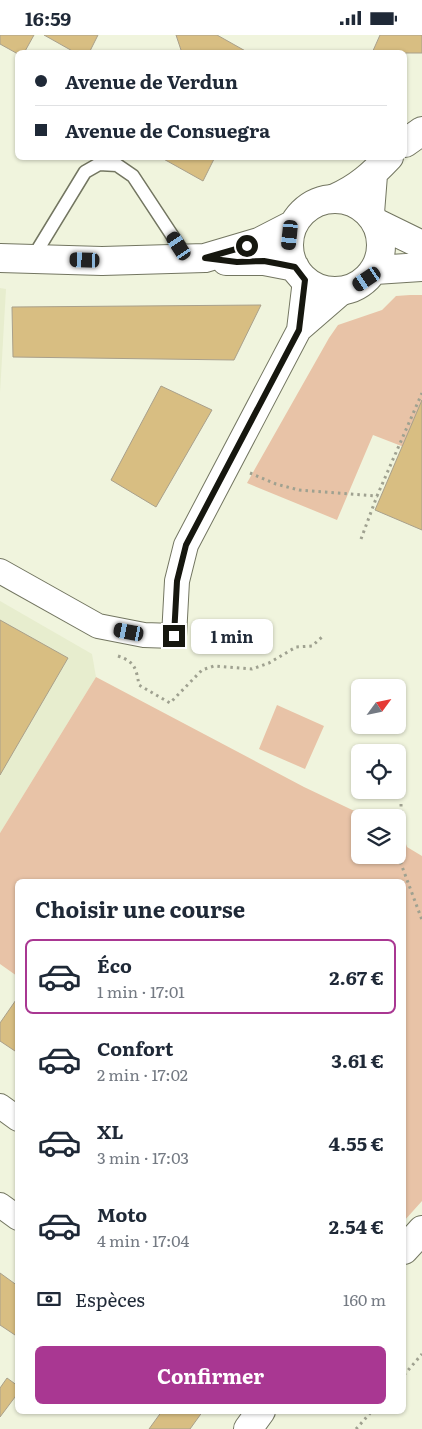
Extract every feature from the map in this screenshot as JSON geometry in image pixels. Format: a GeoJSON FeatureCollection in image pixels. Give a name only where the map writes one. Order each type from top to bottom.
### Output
{"type":"FeatureCollection","features":[{"type":"Feature","properties":{"kind":"main road"},"geometry":{"type":"LineString","coordinates":[[407,142],[422,131]]}},
{"type":"Feature","properties":{"kind":"main road"},"geometry":{"type":"LineString","coordinates":[[300,274],[289,246],[294,224],[301,214],[311,205],[349,192],[381,166]]}},
{"type":"Feature","properties":{"kind":"main road"},"geometry":{"type":"LineString","coordinates":[[0,258],[102,261],[196,259],[237,262],[264,261],[300,274],[314,286],[324,290],[344,291],[367,279],[375,270],[381,255],[382,239],[373,218],[381,166]]}},
{"type":"Feature","properties":{"kind":"main road"},"geometry":{"type":"LineString","coordinates":[[335,198],[348,200],[360,205],[373,218],[422,245]]}},
{"type":"Feature","properties":{"kind":"main road"},"geometry":{"type":"LineString","coordinates":[[196,259],[259,242],[294,224]]}},
{"type":"Feature","properties":{"kind":"main road"},"geometry":{"type":"LineString","coordinates":[[375,270],[422,267]]}},
{"type":"Feature","properties":{"kind":"main road"},"geometry":{"type":"LineString","coordinates":[[406,1248],[422,1230]]}},
{"type":"Feature","properties":{"kind":"main road"},"geometry":{"type":"LineString","coordinates":[[248,1429],[259,1414]]}},
{"type":"Feature","properties":{"kind":"street"},"geometry":{"type":"LineString","coordinates":[[299,330],[300,274]]}},
{"type":"Feature","properties":{"kind":"street"},"geometry":{"type":"LineString","coordinates":[[0,571],[98,626],[144,635],[174,636],[177,581],[186,545],[299,330],[344,291]]}},
{"type":"Feature","properties":{"kind":"street"},"geometry":{"type":"LineString","coordinates":[[0,1106],[15,1117]]}},
{"type":"Feature","properties":{"kind":"street"},"geometry":{"type":"LineString","coordinates":[[0,1205],[15,1216]]}},
{"type":"Feature","properties":{"kind":"lane"},"geometry":{"type":"LineString","coordinates":[[32,259],[85,172],[99,164],[117,165],[133,176],[196,259]]}},
{"type":"Feature","properties":{"kind":"path"},"geometry":{"type":"LineString","coordinates":[[361,539],[377,496],[422,393]]}},
{"type":"Feature","properties":{"kind":"path"},"geometry":{"type":"LineString","coordinates":[[248,471],[276,484],[299,490],[377,496]]}},
{"type":"Feature","properties":{"kind":"path"},"geometry":{"type":"LineString","coordinates":[[113,654],[129,660],[136,670],[139,685],[170,703],[202,671],[214,666],[252,669],[268,663],[296,647],[312,646],[322,637]]}},
{"type":"Feature","properties":{"kind":"path"},"geometry":{"type":"LineString","coordinates":[[400,804],[402,844],[400,861],[422,920]]}},
{"type":"Feature","properties":{"kind":"path"},"geometry":{"type":"LineString","coordinates":[[406,1373],[422,1354]]}},
{"type":"Feature","properties":{"kind":"path"},"geometry":{"type":"LineString","coordinates":[[356,1429],[369,1414]]}},
{"type":"Feature","properties":{"kind":"shaded area"},"geometry":{"type":"Polygon","coordinates":[[[0,288],[6,289],[0,393],[0,288]]]}},
{"type":"Feature","properties":{"kind":"shaded area"},"geometry":{"type":"Polygon","coordinates":[[[422,295],[422,402],[404,447],[373,435],[337,520],[247,483],[338,325],[382,310],[396,296],[422,295]]]}},
{"type":"Feature","properties":{"kind":"shaded area"},"geometry":{"type":"Polygon","coordinates":[[[0,601],[92,654],[96,677],[0,833],[0,601]]]}},
{"type":"Feature","properties":{"kind":"shaded area"},"geometry":{"type":"Polygon","coordinates":[[[96,677],[304,787],[351,809],[351,864],[406,864],[406,844],[407,847],[422,856],[422,1201],[406,1219],[406,879],[15,879],[15,975],[0,964],[0,833],[96,677]]]}},
{"type":"Feature","properties":{"kind":"shaded area"},"geometry":{"type":"Polygon","coordinates":[[[277,705],[324,726],[305,769],[259,749],[277,705]]]}},
{"type":"Feature","properties":{"kind":"building"},"geometry":{"type":"Polygon","coordinates":[[[0,35],[34,35],[26,50],[15,50],[15,52],[0,44],[0,35]]]}},
{"type":"Feature","properties":{"kind":"building"},"geometry":{"type":"Polygon","coordinates":[[[44,35],[98,35],[90,50],[71,50],[44,35]]]}},
{"type":"Feature","properties":{"kind":"building"},"geometry":{"type":"Polygon","coordinates":[[[176,35],[217,35],[244,50],[181,50],[176,35]]]}},
{"type":"Feature","properties":{"kind":"building"},"geometry":{"type":"Polygon","coordinates":[[[380,35],[422,35],[422,53],[407,53],[407,50],[373,50],[380,35]]]}},
{"type":"Feature","properties":{"kind":"building"},"geometry":{"type":"Polygon","coordinates":[[[165,160],[214,160],[203,181],[165,160]]]}},
{"type":"Feature","properties":{"kind":"building"},"geometry":{"type":"Polygon","coordinates":[[[261,305],[234,360],[13,357],[12,307],[261,305]]]}},
{"type":"Feature","properties":{"kind":"building"},"geometry":{"type":"Polygon","coordinates":[[[161,386],[212,410],[156,507],[111,480],[161,386]]]}},
{"type":"Feature","properties":{"kind":"building"},"geometry":{"type":"Polygon","coordinates":[[[422,400],[422,530],[375,510],[422,400]]]}},
{"type":"Feature","properties":{"kind":"building"},"geometry":{"type":"Polygon","coordinates":[[[0,620],[68,658],[0,775],[0,620]]]}},
{"type":"Feature","properties":{"kind":"building"},"geometry":{"type":"Polygon","coordinates":[[[15,1001],[15,1051],[0,1041],[0,1023],[15,1001]]]}},
{"type":"Feature","properties":{"kind":"building"},"geometry":{"type":"Polygon","coordinates":[[[0,1273],[15,1284],[15,1335],[0,1325],[0,1273]]]}},
{"type":"Feature","properties":{"kind":"building"},"geometry":{"type":"Polygon","coordinates":[[[7,1378],[15,1384],[15,1397],[0,1417],[0,1388],[7,1378]]]}},
{"type":"Feature","properties":{"kind":"building"},"geometry":{"type":"Polygon","coordinates":[[[160,1414],[201,1414],[190,1429],[149,1429],[160,1414]]]}},
{"type":"Feature","properties":{"kind":"route"},"geometry":{"type":"LineString","coordinates":[[174,636],[177,581],[186,545],[299,330],[305,280],[295,267],[264,261],[237,262],[205,258],[247,246]]}}]}
